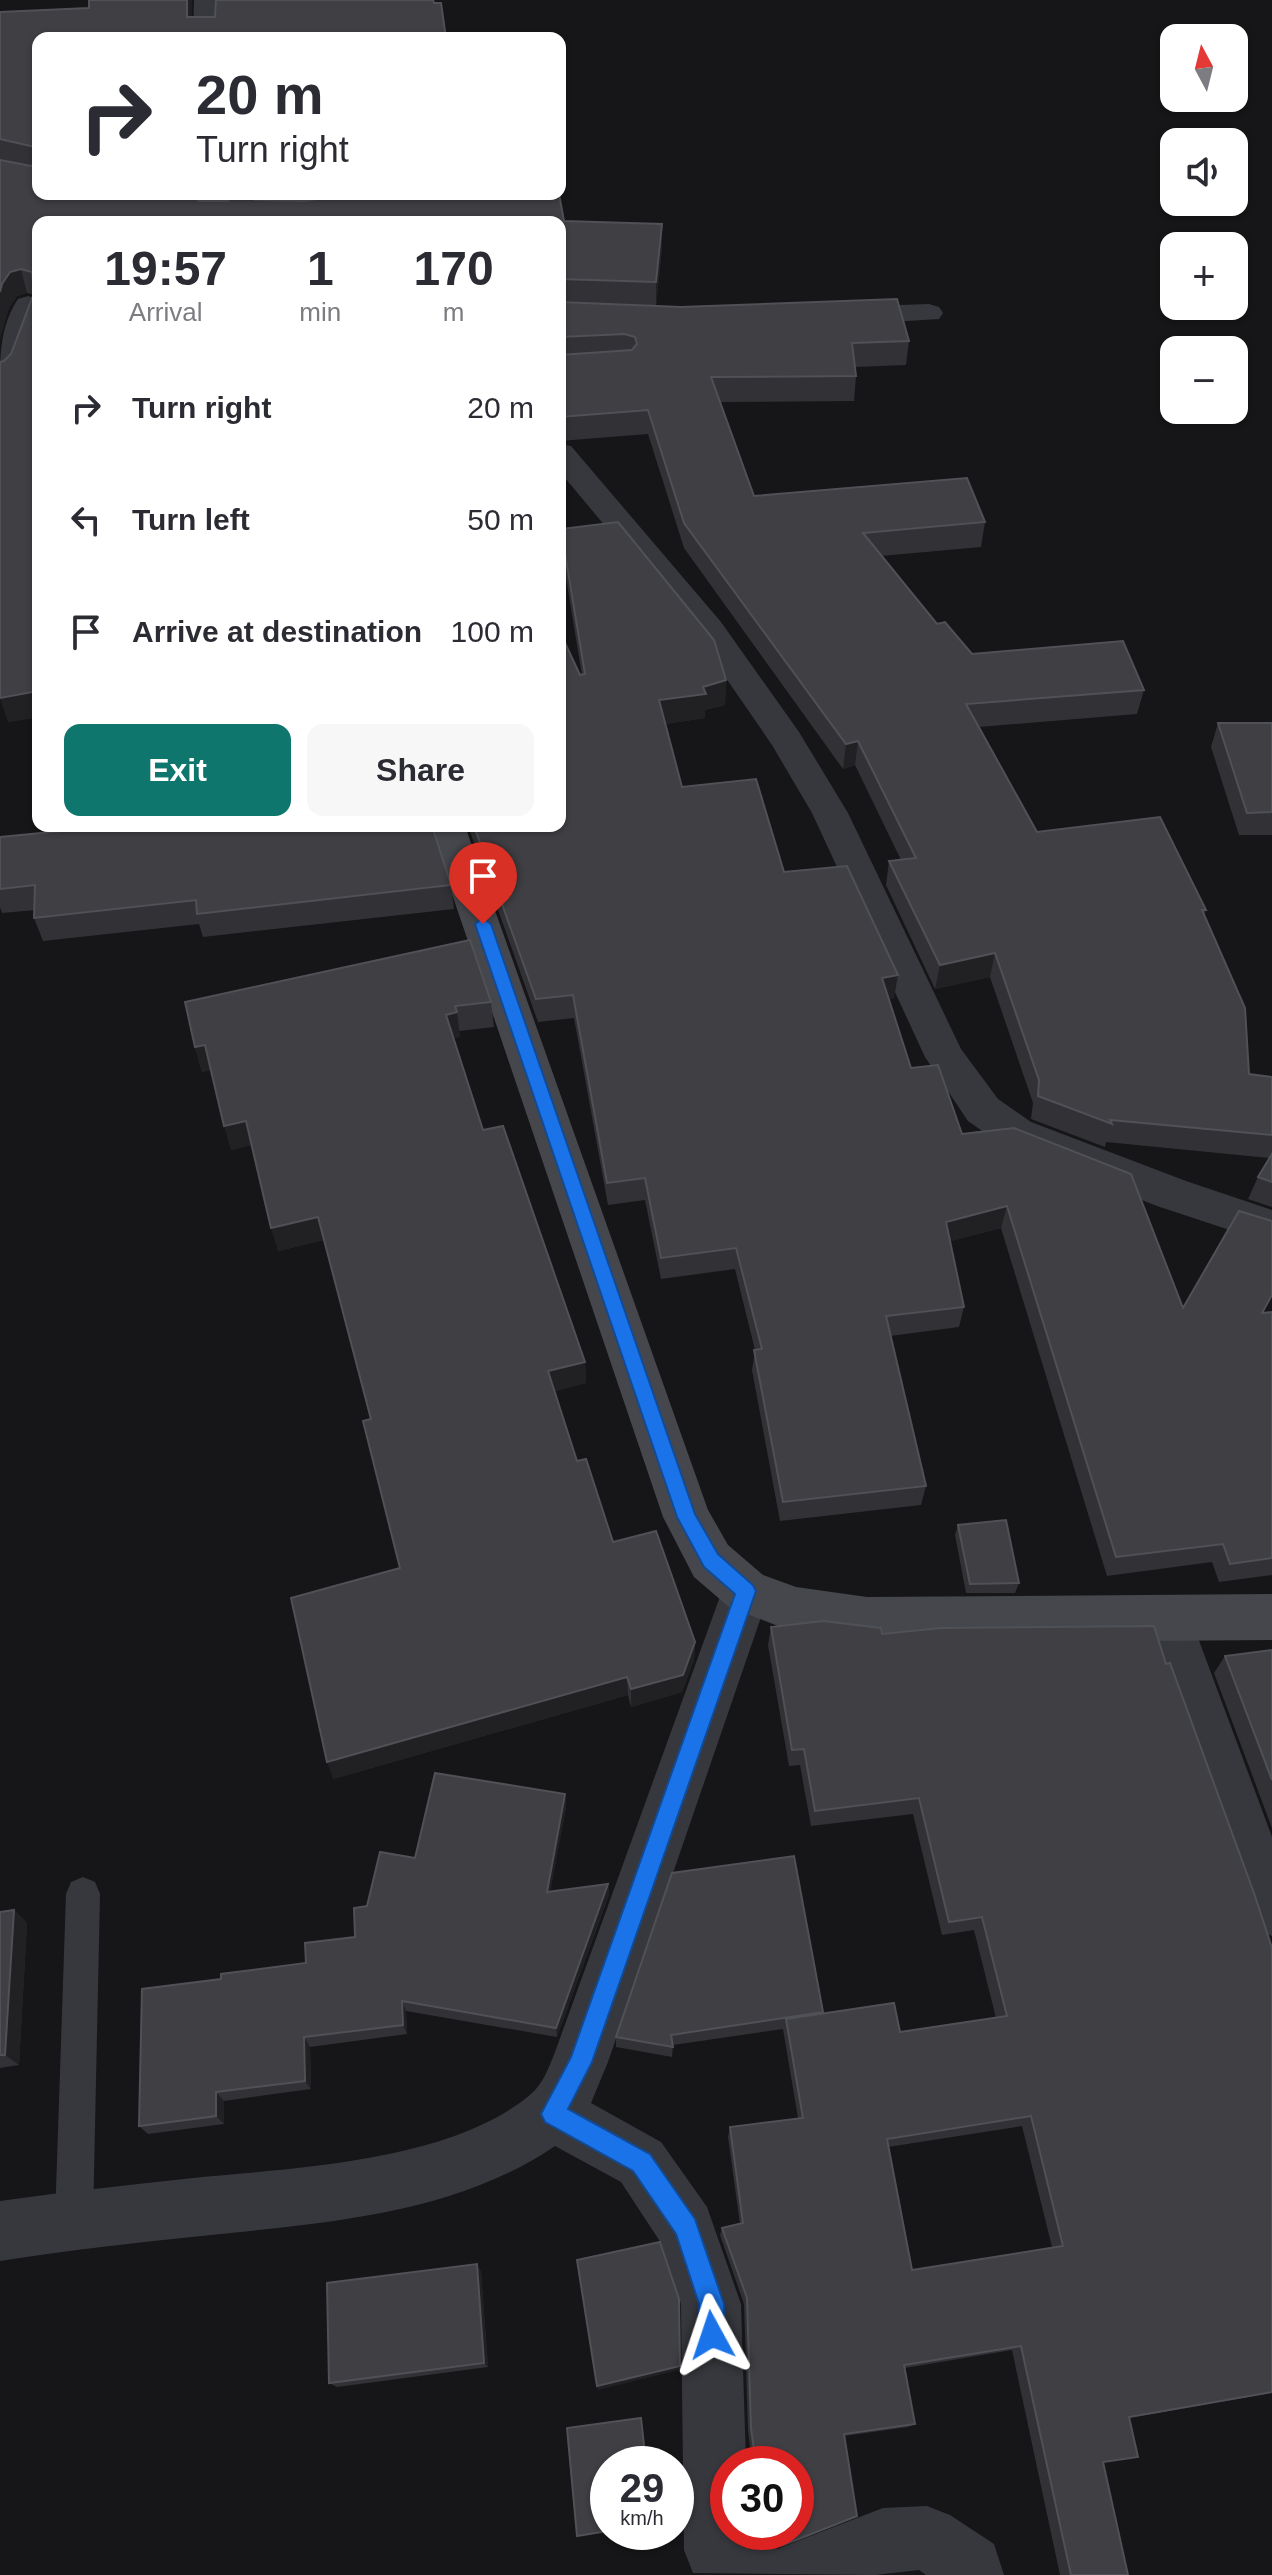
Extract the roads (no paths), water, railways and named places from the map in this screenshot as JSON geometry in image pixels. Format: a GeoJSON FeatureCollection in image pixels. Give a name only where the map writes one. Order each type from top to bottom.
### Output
{"type":"FeatureCollection","features":[{"type":"Feature","properties":{"kind":"street"},"geometry":{"type":"LineString","coordinates":[[205,32],[206,0]]}},
{"type":"Feature","properties":{"kind":"street"},"geometry":{"type":"LineString","coordinates":[[0,377],[22,304]]}},
{"type":"Feature","properties":{"kind":"street"},"geometry":{"type":"LineString","coordinates":[[813,316],[929,313]]}},
{"type":"Feature","properties":{"kind":"street"},"geometry":{"type":"LineString","coordinates":[[566,460],[709,629],[787,740],[830,813],[945,1057],[962,1086],[983,1110],[1016,1133],[1172,1194],[1272,1227]]}},
{"type":"Feature","properties":{"kind":"street"},"geometry":{"type":"LineString","coordinates":[[449,832],[687,1517],[711,1561],[746,1591],[796,1610],[867,1620],[1272,1617]]}},
{"type":"Feature","properties":{"kind":"street"},"geometry":{"type":"LineString","coordinates":[[0,2231],[335,2192],[429,2172],[503,2145],[553,2114],[580,2062],[746,1591]]}},
{"type":"Feature","properties":{"kind":"street"},"geometry":{"type":"LineString","coordinates":[[1166,1619],[1272,1909]]}},
{"type":"Feature","properties":{"kind":"street"},"geometry":{"type":"LineString","coordinates":[[553,2114],[641,2162],[686,2228],[711,2304],[716,2550],[760,2575]]}},
{"type":"Feature","properties":{"kind":"street"},"geometry":{"type":"LineString","coordinates":[[793,2575],[883,2540],[927,2538],[971,2567],[972,2575]]}},
{"type":"Feature","properties":{"kind":"lane"},"geometry":{"type":"LineString","coordinates":[[74,2220],[83,1894]]}}]}
